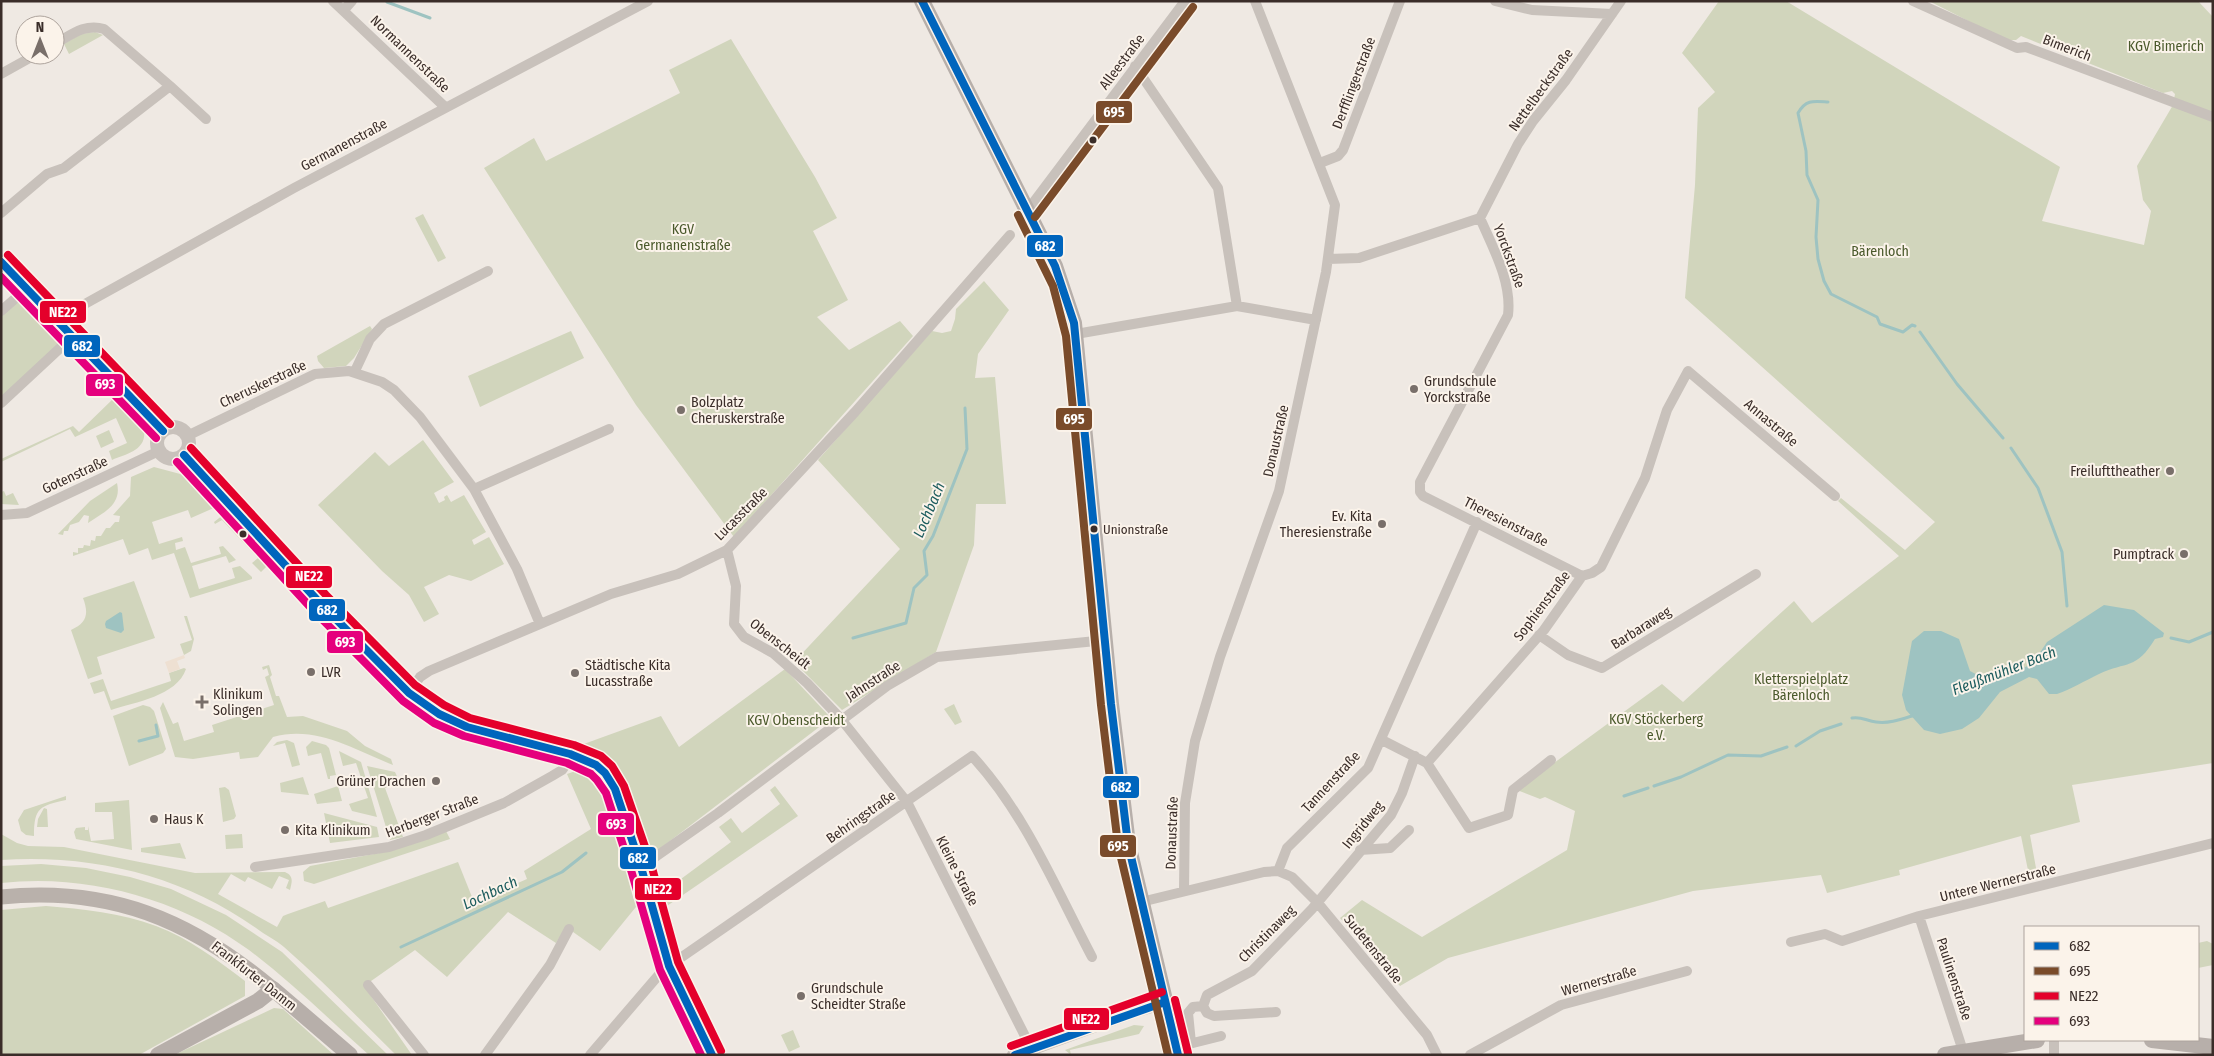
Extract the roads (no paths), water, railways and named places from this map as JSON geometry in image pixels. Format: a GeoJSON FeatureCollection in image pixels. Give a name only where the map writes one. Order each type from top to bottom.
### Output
{"type":"FeatureCollection","features":[{"type":"Feature","properties":{"kind":"main road"},"geometry":{"type":"LineString","coordinates":[[922,1],[1062,282],[1076,334],[1128,844],[1165,1002],[1182,1048]]}},
{"type":"Feature","properties":{"kind":"main road","name":"Frankfurter Damm"},"geometry":{"type":"LineString","coordinates":[[1,897],[44,895],[80,897],[122,904],[149,912],[202,936],[248,968],[350,1055]]}},
{"type":"Feature","properties":{"kind":"main road"},"geometry":{"type":"LineString","coordinates":[[158,1055],[258,1001],[273,989]]}},
{"type":"Feature","properties":{"kind":"main road"},"geometry":{"type":"LineString","coordinates":[[1945,1055],[2030,1041]]}},
{"type":"Feature","properties":{"kind":"main road"},"geometry":{"type":"LineString","coordinates":[[2161,1041],[2213,1047]]}},
{"type":"Feature","properties":{"kind":"street","name":"Normannenstraße"},"geometry":{"type":"LineString","coordinates":[[333,1],[445,107]]}},
{"type":"Feature","properties":{"kind":"street"},"geometry":{"type":"LineString","coordinates":[[344,10],[352,1]]}},
{"type":"Feature","properties":{"kind":"street","name":"Germanenstraße"},"geometry":{"type":"LineString","coordinates":[[56,320],[445,107],[648,1]]}},
{"type":"Feature","properties":{"kind":"street","name":"Alleestraße"},"geometry":{"type":"LineString","coordinates":[[1027,211],[1185,1]]}},
{"type":"Feature","properties":{"kind":"street","name":"Donaustraße"},"geometry":{"type":"LineString","coordinates":[[1184,892],[1185,803],[1195,741],[1222,652],[1279,492],[1328,259],[1335,205],[1255,1]]}},
{"type":"Feature","properties":{"kind":"street","name":"Derfflingerstraße"},"geometry":{"type":"LineString","coordinates":[[1320,163],[1338,156],[1343,150],[1400,1]]}},
{"type":"Feature","properties":{"kind":"street"},"geometry":{"type":"LineString","coordinates":[[1495,1],[1532,10],[1612,14]]}},
{"type":"Feature","properties":{"kind":"street","name":"Nettelbeckstraße"},"geometry":{"type":"LineString","coordinates":[[1480,218],[1523,136],[1621,1]]}},
{"type":"Feature","properties":{"kind":"street","name":"Bimerich"},"geometry":{"type":"LineString","coordinates":[[1913,1],[2017,48],[2026,46],[2213,117]]}},
{"type":"Feature","properties":{"kind":"street"},"geometry":{"type":"LineString","coordinates":[[65,39],[92,26],[104,30],[206,119]]}},
{"type":"Feature","properties":{"kind":"street"},"geometry":{"type":"LineString","coordinates":[[1,74],[17,65]]}},
{"type":"Feature","properties":{"kind":"street"},"geometry":{"type":"LineString","coordinates":[[1135,66],[1218,188],[1237,306]]}},
{"type":"Feature","properties":{"kind":"street"},"geometry":{"type":"LineString","coordinates":[[1,214],[47,174],[64,168],[170,86]]}},
{"type":"Feature","properties":{"kind":"street"},"geometry":{"type":"LineString","coordinates":[[1328,259],[1359,258],[1480,218]]}},
{"type":"Feature","properties":{"kind":"street","name":"Yorckstraße"},"geometry":{"type":"LineString","coordinates":[[1420,492],[1420,482],[1508,315],[1510,301],[1500,265],[1480,218]]}},
{"type":"Feature","properties":{"kind":"street","name":"Lucasstraße"},"geometry":{"type":"LineString","coordinates":[[409,693],[420,677],[428,671],[631,587],[678,574],[727,550],[855,412],[1010,235]]}},
{"type":"Feature","properties":{"kind":"street"},"geometry":{"type":"LineString","coordinates":[[1,262],[163,431]]}},
{"type":"Feature","properties":{"kind":"street"},"geometry":{"type":"LineString","coordinates":[[355,371],[370,339],[384,324],[488,271]]}},
{"type":"Feature","properties":{"kind":"street"},"geometry":{"type":"LineString","coordinates":[[1,311],[26,288]]}},
{"type":"Feature","properties":{"kind":"street"},"geometry":{"type":"LineString","coordinates":[[1076,334],[1237,306],[1316,320]]}},
{"type":"Feature","properties":{"kind":"street"},"geometry":{"type":"LineString","coordinates":[[1,402],[72,337]]}},
{"type":"Feature","properties":{"kind":"street","name":"Cheruskerstraße"},"geometry":{"type":"LineString","coordinates":[[187,436],[315,374],[355,371],[377,380],[394,390],[420,417],[474,489],[517,569],[540,624]]}},
{"type":"Feature","properties":{"kind":"street","name":"Annastraße"},"geometry":{"type":"LineString","coordinates":[[1688,371],[1835,496]]}},
{"type":"Feature","properties":{"kind":"street","name":"Sophienstraße"},"geometry":{"type":"LineString","coordinates":[[1427,763],[1539,635],[1582,576],[1592,574],[1601,567],[1645,478],[1667,410],[1688,371]]}},
{"type":"Feature","properties":{"kind":"street"},"geometry":{"type":"LineString","coordinates":[[176,428],[187,436],[189,445],[184,455],[170,459],[159,451],[157,440],[163,431],[176,428]]}},
{"type":"Feature","properties":{"kind":"street"},"geometry":{"type":"LineString","coordinates":[[474,489],[609,429]]}},
{"type":"Feature","properties":{"kind":"street","name":"Gotenstraße"},"geometry":{"type":"LineString","coordinates":[[1,515],[26,513],[159,451]]}},
{"type":"Feature","properties":{"kind":"street"},"geometry":{"type":"LineString","coordinates":[[184,455],[319,602],[409,693],[439,714],[467,727],[570,754],[596,765],[610,780],[641,867],[669,966],[712,1055]]}},
{"type":"Feature","properties":{"kind":"street","name":"Theresienstraße"},"geometry":{"type":"LineString","coordinates":[[1420,492],[1423,496],[1582,576]]}},
{"type":"Feature","properties":{"kind":"street","name":"Tannenstraße"},"geometry":{"type":"LineString","coordinates":[[1278,871],[1287,848],[1368,768],[1477,522]]}},
{"type":"Feature","properties":{"kind":"street","name":"Obenscheidt"},"geometry":{"type":"LineString","coordinates":[[727,550],[736,586],[734,624],[744,636],[773,653],[790,666],[841,719]]}},
{"type":"Feature","properties":{"kind":"street","name":"Barbaraweg"},"geometry":{"type":"LineString","coordinates":[[1539,635],[1568,655],[1602,668],[1756,574]]}},
{"type":"Feature","properties":{"kind":"street","name":"Jahnstraße"},"geometry":{"type":"LineString","coordinates":[[641,867],[718,813],[887,686],[937,657],[1106,640]]}},
{"type":"Feature","properties":{"kind":"street","name":"Kleine Straße"},"geometry":{"type":"LineString","coordinates":[[841,719],[907,802],[1031,1048]]}},
{"type":"Feature","properties":{"kind":"street"},"geometry":{"type":"LineString","coordinates":[[1382,740],[1427,763],[1468,827],[1471,828],[1508,815],[1513,790],[1551,760]]}},
{"type":"Feature","properties":{"kind":"street","name":"Herberger Straße"},"geometry":{"type":"LineString","coordinates":[[255,867],[389,847],[426,835],[504,803],[552,776],[562,770],[570,754]]}},
{"type":"Feature","properties":{"kind":"street","name":"Behringstraße"},"geometry":{"type":"LineString","coordinates":[[590,1055],[669,966],[972,756],[1012,809],[1050,875],[1092,957]]}},
{"type":"Feature","properties":{"kind":"street","name":"Ingridweg"},"geometry":{"type":"LineString","coordinates":[[1317,902],[1390,815],[1402,793],[1415,756]]}},
{"type":"Feature","properties":{"kind":"street"},"geometry":{"type":"LineString","coordinates":[[1360,850],[1390,848],[1409,830]]}},
{"type":"Feature","properties":{"kind":"street","name":"Untere Wernerstraße"},"geometry":{"type":"LineString","coordinates":[[1791,942],[1825,934],[1842,941],[1919,916],[2213,844]]}},
{"type":"Feature","properties":{"kind":"street"},"geometry":{"type":"LineString","coordinates":[[1141,902],[1264,872],[1278,871]]}},
{"type":"Feature","properties":{"kind":"street","name":"Sudetenstraße"},"geometry":{"type":"LineString","coordinates":[[1278,871],[1292,877],[1317,902],[1427,1035],[1437,1055]]}},
{"type":"Feature","properties":{"kind":"street","name":"Christinaweg"},"geometry":{"type":"LineString","coordinates":[[1182,1048],[1188,1014],[1193,1007],[1203,1006],[1207,995],[1252,971],[1317,902]]}},
{"type":"Feature","properties":{"kind":"street","name":"Paulinenstraße"},"geometry":{"type":"LineString","coordinates":[[1919,916],[1963,1051]]}},
{"type":"Feature","properties":{"kind":"street"},"geometry":{"type":"LineString","coordinates":[[485,1055],[550,965],[569,929]]}},
{"type":"Feature","properties":{"kind":"street","name":"Wernerstraße"},"geometry":{"type":"LineString","coordinates":[[1470,1055],[1562,1005],[1687,971]]}},
{"type":"Feature","properties":{"kind":"street"},"geometry":{"type":"LineString","coordinates":[[368,985],[423,1054]]}},
{"type":"Feature","properties":{"kind":"street"},"geometry":{"type":"LineString","coordinates":[[1014,1055],[1165,1002]]}},
{"type":"Feature","properties":{"kind":"street"},"geometry":{"type":"LineString","coordinates":[[1203,1006],[1205,1012],[1214,1016],[1276,1012]]}},
{"type":"Feature","properties":{"kind":"street"},"geometry":{"type":"LineString","coordinates":[[1182,1048],[1221,1036]]}},
{"type":"Feature","properties":{"kind":"street"},"geometry":{"type":"LineString","coordinates":[[2054,1041],[2054,1055]]}},
{"type":"Feature","properties":{"kind":"water"},"geometry":{"type":"Polygon","coordinates":[[[2104,605],[2134,610],[2164,633],[2163,637],[2155,639],[2142,656],[2136,660],[2099,674],[2057,694],[2049,694],[2037,679],[2029,677],[2000,692],[1979,718],[1962,729],[1940,734],[1924,730],[1906,710],[1902,695],[1912,641],[1924,631],[1941,631],[1959,639],[1970,671],[1985,679],[1994,681],[2033,663],[2047,642],[2104,605]]]}},
{"type":"Feature","properties":{"kind":"water"},"geometry":{"type":"Polygon","coordinates":[[[120,612],[122,613],[124,630],[121,633],[106,628],[106,621],[120,612]]]}},
{"type":"Feature","properties":{"kind":"waterway"},"geometry":{"type":"LineString","coordinates":[[387,2],[430,18]]}},
{"type":"Feature","properties":{"kind":"waterway"},"geometry":{"type":"LineString","coordinates":[[1828,102],[1814,101],[1807,103],[1798,113],[1806,151],[1807,175],[1818,200],[1816,237],[1818,259],[1824,281],[1831,294],[1877,317],[1880,324],[1903,332],[1912,325],[1915,326]]}},
{"type":"Feature","properties":{"kind":"waterway"},"geometry":{"type":"LineString","coordinates":[[1920,332],[1957,384],[2003,438]]}},
{"type":"Feature","properties":{"kind":"waterway","name":"Lochbach"},"geometry":{"type":"LineString","coordinates":[[853,638],[906,623],[914,588],[927,575],[924,551],[933,536],[967,449],[965,408]]}},
{"type":"Feature","properties":{"kind":"waterway"},"geometry":{"type":"LineString","coordinates":[[2011,448],[2038,488],[2062,552],[2067,606]]}},
{"type":"Feature","properties":{"kind":"waterway","name":"Fleußmühler Bach"},"geometry":{"type":"LineString","coordinates":[[2171,638],[2189,642],[2213,632]]}},
{"type":"Feature","properties":{"kind":"waterway","name":"Fleußmühler Bach"},"geometry":{"type":"LineString","coordinates":[[1852,718],[1886,722],[1915,715]]}},
{"type":"Feature","properties":{"kind":"waterway"},"geometry":{"type":"LineString","coordinates":[[1796,746],[1820,731],[1841,724]]}},
{"type":"Feature","properties":{"kind":"waterway"},"geometry":{"type":"LineString","coordinates":[[139,741],[158,736],[156,725]]}},
{"type":"Feature","properties":{"kind":"waterway","name":"Fleußmühler Bach"},"geometry":{"type":"LineString","coordinates":[[1654,786],[1681,777],[1728,755],[1761,756],[1787,747]]}},
{"type":"Feature","properties":{"kind":"waterway","name":"Fleußmühler Bach"},"geometry":{"type":"LineString","coordinates":[[1624,796],[1648,788]]}},
{"type":"Feature","properties":{"kind":"waterway","name":"Lochbach"},"geometry":{"type":"LineString","coordinates":[[401,947],[562,872],[586,853]]}},
{"type":"Feature","properties":{"kind":"place","name":"Grundschule Yorckstraße"},"geometry":{"type":"Point","coordinates":[1414,389]}},
{"type":"Feature","properties":{"kind":"place","name":"Bolzplatz Cheruskerstraße"},"geometry":{"type":"Point","coordinates":[681,410]}},
{"type":"Feature","properties":{"kind":"place","name":"Freilufttheather"},"geometry":{"type":"Point","coordinates":[2170,471]}},
{"type":"Feature","properties":{"kind":"place","name":"Ev. Kita Theresienstraße"},"geometry":{"type":"Point","coordinates":[1382,524]}},
{"type":"Feature","properties":{"kind":"place","name":"Unionstraße"},"geometry":{"type":"Point","coordinates":[1094,529]}},
{"type":"Feature","properties":{"kind":"place","name":"Pumptrack"},"geometry":{"type":"Point","coordinates":[2184,554]}},
{"type":"Feature","properties":{"kind":"place","name":"LVR"},"geometry":{"type":"Point","coordinates":[311,672]}},
{"type":"Feature","properties":{"kind":"place","name":"Städtische Kita Lucasstraße"},"geometry":{"type":"Point","coordinates":[575,673]}},
{"type":"Feature","properties":{"kind":"place","name":"Klinikum Solingen"},"geometry":{"type":"Point","coordinates":[202,702]}},
{"type":"Feature","properties":{"kind":"place","name":"Grüner Drachen"},"geometry":{"type":"Point","coordinates":[436,781]}},
{"type":"Feature","properties":{"kind":"place","name":"Haus K"},"geometry":{"type":"Point","coordinates":[154,819]}},
{"type":"Feature","properties":{"kind":"place","name":"Kita Klinikum"},"geometry":{"type":"Point","coordinates":[285,830]}},
{"type":"Feature","properties":{"kind":"place","name":"Grundschule Scheidter Straße"},"geometry":{"type":"Point","coordinates":[801,996]}},
{"type":"Feature","properties":{"kind":"park label","name":"KGV Bimerich"},"geometry":{"type":"Point","coordinates":[2166,46]}},
{"type":"Feature","properties":{"kind":"park label","name":"KGV Germanenstraße"},"geometry":{"type":"Point","coordinates":[683,237]}},
{"type":"Feature","properties":{"kind":"park label","name":"Bärenloch"},"geometry":{"type":"Point","coordinates":[1880,251]}},
{"type":"Feature","properties":{"kind":"park label","name":"Kletterspielplatz Bärenloch"},"geometry":{"type":"Point","coordinates":[1801,688]}},
{"type":"Feature","properties":{"kind":"park label","name":"KGV Obenscheidt"},"geometry":{"type":"Point","coordinates":[796,720]}},
{"type":"Feature","properties":{"kind":"park label","name":"KGV Stöckerberg e.V."},"geometry":{"type":"Point","coordinates":[1656,728]}}]}
